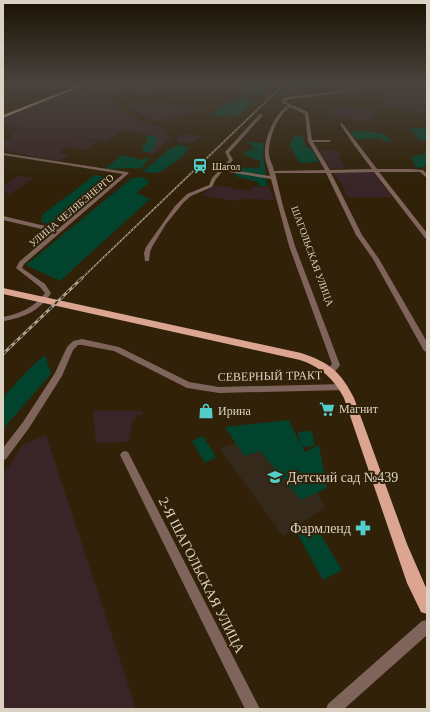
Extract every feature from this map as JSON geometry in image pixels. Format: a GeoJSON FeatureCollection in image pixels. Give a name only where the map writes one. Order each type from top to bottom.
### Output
{"type":"FeatureCollection","features":[{"type":"Feature","properties":{"kind":"main road"},"geometry":{"type":"LineString","coordinates":[[3,291],[301,357],[322,365],[330,371],[344,387],[349,398],[400,544],[415,583],[427,605]]}},
{"type":"Feature","properties":{"kind":"street"},"geometry":{"type":"LineString","coordinates":[[147,260],[147,251],[158,232],[183,199],[192,192],[210,188],[214,179],[231,160],[226,153],[260,116]]}},
{"type":"Feature","properties":{"kind":"street","name":"ШАГОЛЬСКАЯ УЛИЦА"},"geometry":{"type":"LineString","coordinates":[[279,116],[267,144],[267,157],[289,238],[325,329],[336,365],[330,371]]}},
{"type":"Feature","properties":{"kind":"street"},"geometry":{"type":"LineString","coordinates":[[307,116],[310,141],[328,171],[359,235],[376,259],[427,349]]}},
{"type":"Feature","properties":{"kind":"street"},"geometry":{"type":"LineString","coordinates":[[342,124],[355,144],[427,237]]}},
{"type":"Feature","properties":{"kind":"street"},"geometry":{"type":"LineString","coordinates":[[310,141],[329,141]]}},
{"type":"Feature","properties":{"kind":"street","name":"УЛИЦА ЧЕЛЯБЭНЕРГО"},"geometry":{"type":"LineString","coordinates":[[3,154],[127,173],[21,263],[19,268],[40,283],[48,293],[38,305],[28,312],[12,318],[3,319]]}},
{"type":"Feature","properties":{"kind":"street"},"geometry":{"type":"LineString","coordinates":[[223,170],[272,175],[328,171],[421,171],[427,177]]}},
{"type":"Feature","properties":{"kind":"street"},"geometry":{"type":"LineString","coordinates":[[3,218],[59,230]]}},
{"type":"Feature","properties":{"kind":"street","name":"СЕВЕРНЫЙ ТРАКТ"},"geometry":{"type":"LineString","coordinates":[[3,456],[59,374],[76,343],[87,342],[116,349],[187,385],[218,390],[344,387]]}},
{"type":"Feature","properties":{"kind":"street","name":"2-Я ШАГОЛЬСКАЯ УЛИЦА"},"geometry":{"type":"LineString","coordinates":[[125,455],[253,709]]}},
{"type":"Feature","properties":{"kind":"street"},"geometry":{"type":"LineString","coordinates":[[333,709],[427,626]]}},
{"type":"Feature","properties":{"kind":"shaded area"},"geometry":{"type":"Polygon","coordinates":[[[12,116],[130,116],[158,126],[164,130],[171,141],[167,141],[153,154],[148,154],[155,144],[152,137],[149,135],[124,130],[106,141],[74,136],[97,142],[85,150],[58,145],[66,147],[59,153],[70,154],[59,161],[3,150],[3,142],[11,138],[10,136],[17,128],[3,126],[3,120],[12,116]]]}},
{"type":"Feature","properties":{"kind":"shaded area"},"geometry":{"type":"Polygon","coordinates":[[[144,116],[180,116],[153,122],[144,116]]]}},
{"type":"Feature","properties":{"kind":"shaded area"},"geometry":{"type":"Polygon","coordinates":[[[335,116],[373,116],[367,122],[335,116]]]}},
{"type":"Feature","properties":{"kind":"shaded area"},"geometry":{"type":"Polygon","coordinates":[[[187,134],[201,136],[193,143],[177,142],[178,136],[187,134]]]}},
{"type":"Feature","properties":{"kind":"shaded area"},"geometry":{"type":"Polygon","coordinates":[[[319,151],[338,151],[342,157],[338,158],[346,168],[331,169],[319,151]]]}},
{"type":"Feature","properties":{"kind":"shaded area"},"geometry":{"type":"Polygon","coordinates":[[[374,172],[392,197],[346,197],[344,191],[346,191],[334,173],[374,172]]]}},
{"type":"Feature","properties":{"kind":"shaded area"},"geometry":{"type":"Polygon","coordinates":[[[18,176],[34,178],[10,194],[3,192],[3,186],[18,176]]]}},
{"type":"Feature","properties":{"kind":"shaded area"},"geometry":{"type":"Polygon","coordinates":[[[215,185],[250,191],[252,187],[270,187],[273,200],[247,199],[233,201],[202,195],[215,185]]]}},
{"type":"Feature","properties":{"kind":"shaded area"},"geometry":{"type":"Polygon","coordinates":[[[93,411],[143,411],[142,415],[136,415],[135,421],[132,421],[128,442],[96,443],[93,411]]]}},
{"type":"Feature","properties":{"kind":"shaded area","name":"Детский сад №439"},"geometry":{"type":"Polygon","coordinates":[[[288,431],[325,507],[283,536],[219,448],[271,433],[288,431]]]}},
{"type":"Feature","properties":{"kind":"shaded area"},"geometry":{"type":"Polygon","coordinates":[[[46,435],[136,709],[3,709],[3,476],[22,445],[46,435]]]}},
{"type":"Feature","properties":{"kind":"green space"},"geometry":{"type":"Polygon","coordinates":[[[410,128],[424,128],[427,131],[427,140],[419,140],[410,128]]]}},
{"type":"Feature","properties":{"kind":"green space"},"geometry":{"type":"Polygon","coordinates":[[[362,131],[384,134],[391,141],[385,142],[380,138],[356,139],[350,132],[362,131]]]}},
{"type":"Feature","properties":{"kind":"green space"},"geometry":{"type":"Polygon","coordinates":[[[296,135],[303,136],[306,147],[314,151],[318,162],[300,163],[289,145],[296,135]]]}},
{"type":"Feature","properties":{"kind":"green space"},"geometry":{"type":"Polygon","coordinates":[[[155,136],[158,140],[151,152],[144,152],[142,147],[147,142],[148,139],[145,137],[155,136]]]}},
{"type":"Feature","properties":{"kind":"green space"},"geometry":{"type":"Polygon","coordinates":[[[246,142],[264,143],[263,155],[267,186],[259,186],[258,182],[238,177],[234,173],[238,170],[231,169],[231,167],[259,168],[261,161],[245,155],[244,151],[254,150],[252,145],[246,142]]]}},
{"type":"Feature","properties":{"kind":"green space"},"geometry":{"type":"Polygon","coordinates":[[[181,144],[190,148],[181,158],[158,173],[142,172],[168,150],[181,144]]]}},
{"type":"Feature","properties":{"kind":"green space"},"geometry":{"type":"Polygon","coordinates":[[[427,153],[427,166],[418,168],[414,165],[412,157],[427,153]]]}},
{"type":"Feature","properties":{"kind":"green space"},"geometry":{"type":"Polygon","coordinates":[[[122,155],[143,160],[144,158],[150,158],[141,169],[107,169],[107,167],[122,155]]]}},
{"type":"Feature","properties":{"kind":"green space"},"geometry":{"type":"Polygon","coordinates":[[[95,175],[109,178],[52,225],[41,222],[42,215],[95,175]]]}},
{"type":"Feature","properties":{"kind":"green space"},"geometry":{"type":"Polygon","coordinates":[[[143,177],[150,182],[136,193],[150,199],[60,281],[26,265],[132,178],[143,177]]]}},
{"type":"Feature","properties":{"kind":"green space"},"geometry":{"type":"Polygon","coordinates":[[[45,355],[51,374],[3,429],[3,397],[31,367],[45,355]]]}},
{"type":"Feature","properties":{"kind":"green space"},"geometry":{"type":"Polygon","coordinates":[[[289,420],[300,444],[298,432],[312,431],[315,446],[302,447],[305,452],[319,445],[327,488],[301,500],[260,451],[244,456],[225,427],[289,420]]]}},
{"type":"Feature","properties":{"kind":"green space"},"geometry":{"type":"Polygon","coordinates":[[[203,436],[216,457],[205,463],[192,441],[203,436]]]}},
{"type":"Feature","properties":{"kind":"green space"},"geometry":{"type":"Polygon","coordinates":[[[316,527],[342,570],[323,580],[298,535],[316,527]]]}},
{"type":"Feature","properties":{"kind":"railway"},"geometry":{"type":"LineString","coordinates":[[81,279],[250,116]]}},
{"type":"Feature","properties":{"kind":"railway"},"geometry":{"type":"LineString","coordinates":[[3,354],[82,278]]}},
{"type":"Feature","properties":{"kind":"place","name":"Шагол"},"geometry":{"type":"Point","coordinates":[200,166]}},
{"type":"Feature","properties":{"kind":"place","name":"Магнит"},"geometry":{"type":"Point","coordinates":[327,409]}},
{"type":"Feature","properties":{"kind":"place","name":"Ирина"},"geometry":{"type":"Point","coordinates":[206,411]}},
{"type":"Feature","properties":{"kind":"place","name":"Детский сад №439"},"geometry":{"type":"Point","coordinates":[275,477]}},
{"type":"Feature","properties":{"kind":"place","name":"Фармленд"},"geometry":{"type":"Point","coordinates":[363,528]}}]}
